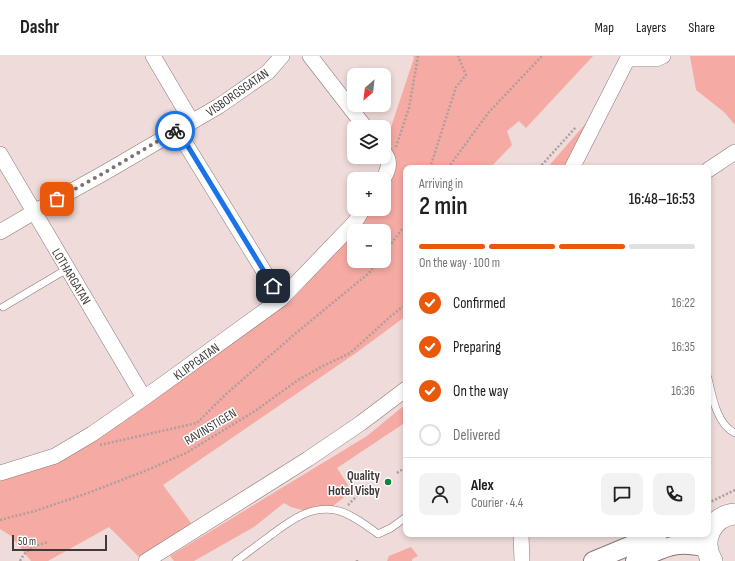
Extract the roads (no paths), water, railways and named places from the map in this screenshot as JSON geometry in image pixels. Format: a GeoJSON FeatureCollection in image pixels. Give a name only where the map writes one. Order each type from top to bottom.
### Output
{"type":"FeatureCollection","features":[{"type":"Feature","properties":{"kind":"main road"},"geometry":{"type":"LineString","coordinates":[[711,529],[722,514]]}},
{"type":"Feature","properties":{"kind":"main road"},"geometry":{"type":"LineString","coordinates":[[708,537],[709,557]]}},
{"type":"Feature","properties":{"kind":"street"},"geometry":{"type":"LineString","coordinates":[[152,56],[192,122]]}},
{"type":"Feature","properties":{"kind":"street","name":"VISBORGSGATAN"},"geometry":{"type":"LineString","coordinates":[[0,232],[192,122],[268,72],[282,56]]}},
{"type":"Feature","properties":{"kind":"street"},"geometry":{"type":"LineString","coordinates":[[310,56],[360,120]]}},
{"type":"Feature","properties":{"kind":"street"},"geometry":{"type":"LineString","coordinates":[[574,165],[629,58],[656,59],[663,56]]}},
{"type":"Feature","properties":{"kind":"street"},"geometry":{"type":"LineString","coordinates":[[178,130],[280,299]]}},
{"type":"Feature","properties":{"kind":"street"},"geometry":{"type":"LineString","coordinates":[[711,168],[735,152]]}},
{"type":"Feature","properties":{"kind":"street","name":"LOTHARGATAN"},"geometry":{"type":"LineString","coordinates":[[0,154],[144,398]]}},
{"type":"Feature","properties":{"kind":"street","name":"KLIPPGATAN"},"geometry":{"type":"LineString","coordinates":[[0,474],[55,456],[92,434],[144,398],[280,299],[358,216]]}},
{"type":"Feature","properties":{"kind":"street"},"geometry":{"type":"LineString","coordinates":[[146,561],[308,459],[361,423],[403,391]]}},
{"type":"Feature","properties":{"kind":"street"},"geometry":{"type":"LineString","coordinates":[[521,537],[522,561]]}},
{"type":"Feature","properties":{"kind":"street"},"geometry":{"type":"LineString","coordinates":[[593,561],[651,537]]}},
{"type":"Feature","properties":{"kind":"street"},"geometry":{"type":"LineString","coordinates":[[635,561],[662,549],[680,544],[693,544],[709,557]]}},
{"type":"Feature","properties":{"kind":"lane"},"geometry":{"type":"LineString","coordinates":[[3,307],[67,269]]}},
{"type":"Feature","properties":{"kind":"lane"},"geometry":{"type":"LineString","coordinates":[[711,390],[715,407],[728,430],[735,433]]}},
{"type":"Feature","properties":{"kind":"lane"},"geometry":{"type":"LineString","coordinates":[[236,561],[289,521],[302,514],[320,510],[340,511],[359,520],[378,534],[391,528],[403,519]]}},
{"type":"Feature","properties":{"kind":"place","name":"Quality Hotel Visby"},"geometry":{"type":"Point","coordinates":[388,482]}}]}
